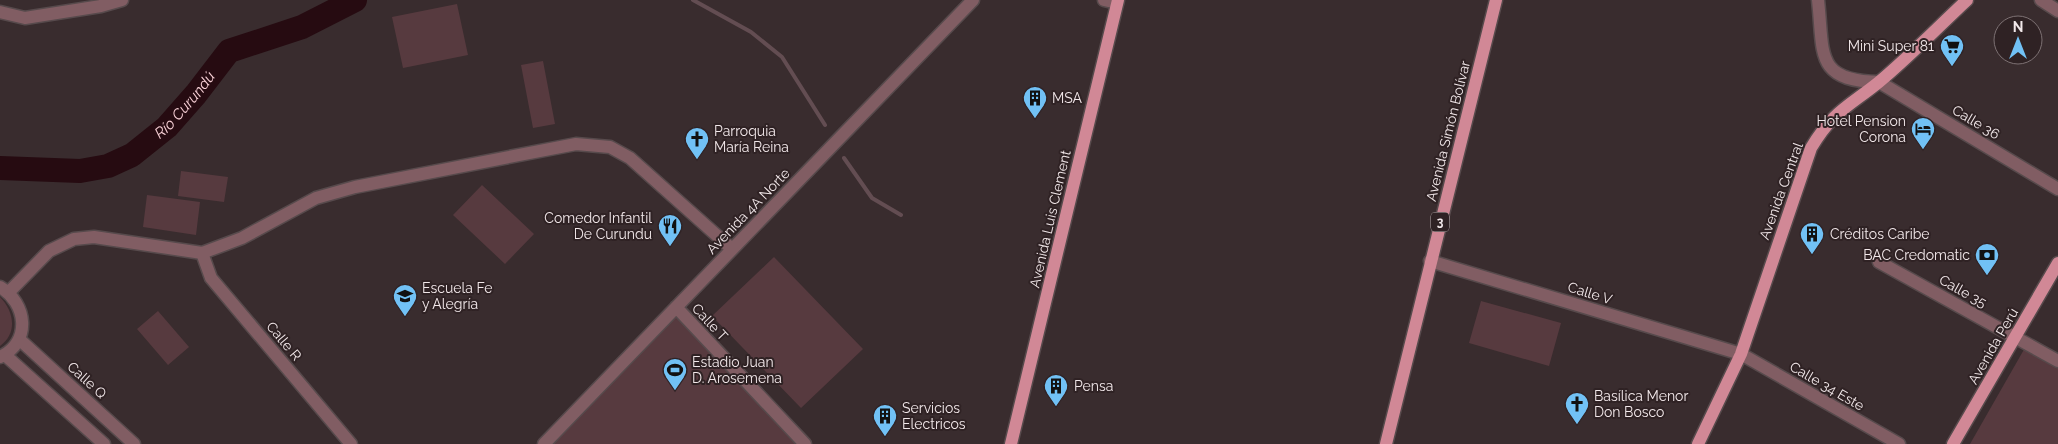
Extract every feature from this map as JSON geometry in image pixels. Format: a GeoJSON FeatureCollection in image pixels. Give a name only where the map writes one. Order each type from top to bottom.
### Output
{"type":"FeatureCollection","features":[{"type":"Feature","properties":{"kind":"main road","name":"Avenida Simón Bolívar"},"geometry":{"type":"LineString","coordinates":[[1386,444],[1496,0]]}},
{"type":"Feature","properties":{"kind":"main road","name":"Avenida Central"},"geometry":{"type":"LineString","coordinates":[[1698,444],[1741,354],[1811,148],[1824,126],[1838,112],[1879,82],[1967,0]]}},
{"type":"Feature","properties":{"kind":"main road","name":"Avenida Luis Clement"},"geometry":{"type":"LineString","coordinates":[[1011,444],[1117,2]]}},
{"type":"Feature","properties":{"kind":"main road","name":"Avenida Perú"},"geometry":{"type":"LineString","coordinates":[[1953,444],[2058,263]]}},
{"type":"Feature","properties":{"kind":"street"},"geometry":{"type":"LineString","coordinates":[[59,14],[70,0]]}},
{"type":"Feature","properties":{"kind":"street"},"geometry":{"type":"LineString","coordinates":[[0,12],[25,18],[59,14],[122,0]]}},
{"type":"Feature","properties":{"kind":"street","name":"Avenida 4A Norte"},"geometry":{"type":"LineString","coordinates":[[544,444],[973,0]]}},
{"type":"Feature","properties":{"kind":"street"},"geometry":{"type":"LineString","coordinates":[[1104,0],[1117,2]]}},
{"type":"Feature","properties":{"kind":"street"},"geometry":{"type":"LineString","coordinates":[[1818,0],[1824,56],[1830,68],[1840,77],[1855,82],[1879,82]]}},
{"type":"Feature","properties":{"kind":"street"},"geometry":{"type":"LineString","coordinates":[[2041,0],[2058,11]]}},
{"type":"Feature","properties":{"kind":"street","name":"Calle 36"},"geometry":{"type":"LineString","coordinates":[[1879,82],[2058,189]]}},
{"type":"Feature","properties":{"kind":"street"},"geometry":{"type":"LineString","coordinates":[[104,444],[2,356],[19,339],[22,319],[16,300],[4,289],[49,251],[74,239],[94,237],[202,253],[242,238],[310,199],[355,187],[576,144],[595,144],[610,147],[630,158],[732,249]]}},
{"type":"Feature","properties":{"kind":"street","name":"Calle R"},"geometry":{"type":"LineString","coordinates":[[202,253],[211,278],[351,444]]}},
{"type":"Feature","properties":{"kind":"street","name":"Calle V"},"geometry":{"type":"LineString","coordinates":[[1430,261],[1741,354]]}},
{"type":"Feature","properties":{"kind":"street","name":"Calle 35"},"geometry":{"type":"LineString","coordinates":[[1879,262],[2058,361]]}},
{"type":"Feature","properties":{"kind":"street","name":"Calle T"},"geometry":{"type":"LineString","coordinates":[[676,308],[805,444]]}},
{"type":"Feature","properties":{"kind":"street","name":"Calle Q"},"geometry":{"type":"LineString","coordinates":[[19,339],[134,444]]}},
{"type":"Feature","properties":{"kind":"street","name":"Calle 34 Este"},"geometry":{"type":"LineString","coordinates":[[1741,354],[1899,444]]}},
{"type":"Feature","properties":{"kind":"shaded area"},"geometry":{"type":"Polygon","coordinates":[[[457,4],[468,55],[403,68],[392,17],[457,4]]]}},
{"type":"Feature","properties":{"kind":"shaded area"},"geometry":{"type":"Polygon","coordinates":[[[543,61],[555,124],[533,128],[521,65],[543,61]]]}},
{"type":"Feature","properties":{"kind":"shaded area"},"geometry":{"type":"Polygon","coordinates":[[[181,171],[228,177],[224,202],[178,196],[181,171]]]}},
{"type":"Feature","properties":{"kind":"shaded area"},"geometry":{"type":"Polygon","coordinates":[[[482,185],[534,234],[505,264],[453,215],[482,185]]]}},
{"type":"Feature","properties":{"kind":"shaded area"},"geometry":{"type":"Polygon","coordinates":[[[147,195],[200,202],[196,235],[143,227],[147,195]]]}},
{"type":"Feature","properties":{"kind":"shaded area"},"geometry":{"type":"Polygon","coordinates":[[[774,257],[863,349],[801,408],[712,316],[774,257]]]}},
{"type":"Feature","properties":{"kind":"shaded area"},"geometry":{"type":"Polygon","coordinates":[[[0,297],[11,315],[12,328],[6,341],[0,346],[0,297]]]}},
{"type":"Feature","properties":{"kind":"shaded area"},"geometry":{"type":"Polygon","coordinates":[[[1481,301],[1561,323],[1549,366],[1469,343],[1481,301]]]}},
{"type":"Feature","properties":{"kind":"shaded area","name":"Estadio Juan D. Arosemena"},"geometry":{"type":"Polygon","coordinates":[[[676,307],[805,444],[544,444],[676,307]]]}},
{"type":"Feature","properties":{"kind":"shaded area"},"geometry":{"type":"Polygon","coordinates":[[[158,311],[189,347],[168,365],[137,329],[158,311]]]}},
{"type":"Feature","properties":{"kind":"shaded area"},"geometry":{"type":"Polygon","coordinates":[[[2026,346],[2058,365],[2058,444],[1970,444],[2026,346]]]}},
{"type":"Feature","properties":{"kind":"waterway","name":"Río Curundú"},"geometry":{"type":"LineString","coordinates":[[0,168],[80,171],[108,166],[132,155],[167,127],[196,94],[229,51],[302,27],[355,0]]}},
{"type":"Feature","properties":{"kind":"waterway"},"geometry":{"type":"LineString","coordinates":[[693,0],[751,32],[782,57],[825,125]]}},
{"type":"Feature","properties":{"kind":"waterway"},"geometry":{"type":"LineString","coordinates":[[844,158],[872,198],[901,215]]}},
{"type":"Feature","properties":{"kind":"place","name":"Mini Super 81"},"geometry":{"type":"Point","coordinates":[1952,67]}},
{"type":"Feature","properties":{"kind":"place","name":"MSA"},"geometry":{"type":"Point","coordinates":[1035,119]}},
{"type":"Feature","properties":{"kind":"place","name":"Hotel Pension Corona"},"geometry":{"type":"Point","coordinates":[1923,150]}},
{"type":"Feature","properties":{"kind":"place","name":"Parroquia María Reina"},"geometry":{"type":"Point","coordinates":[697,160]}},
{"type":"Feature","properties":{"kind":"place","name":"Comedor Infantil De Curundu"},"geometry":{"type":"Point","coordinates":[670,247]}},
{"type":"Feature","properties":{"kind":"place","name":"Créditos Caribe"},"geometry":{"type":"Point","coordinates":[1812,255]}},
{"type":"Feature","properties":{"kind":"place","name":"BAC Credomatic"},"geometry":{"type":"Point","coordinates":[1987,276]}},
{"type":"Feature","properties":{"kind":"place","name":"Escuela Fe y Alegría"},"geometry":{"type":"Point","coordinates":[405,317]}},
{"type":"Feature","properties":{"kind":"place","name":"Estadio Juan D. Arosemena"},"geometry":{"type":"Point","coordinates":[675,391]}},
{"type":"Feature","properties":{"kind":"place","name":"Pensa"},"geometry":{"type":"Point","coordinates":[1056,407]}},
{"type":"Feature","properties":{"kind":"place","name":"Basílica Menor Don Bosco"},"geometry":{"type":"Point","coordinates":[1577,425]}},
{"type":"Feature","properties":{"kind":"place","name":"Servicios Electricos"},"geometry":{"type":"Point","coordinates":[885,437]}}]}
